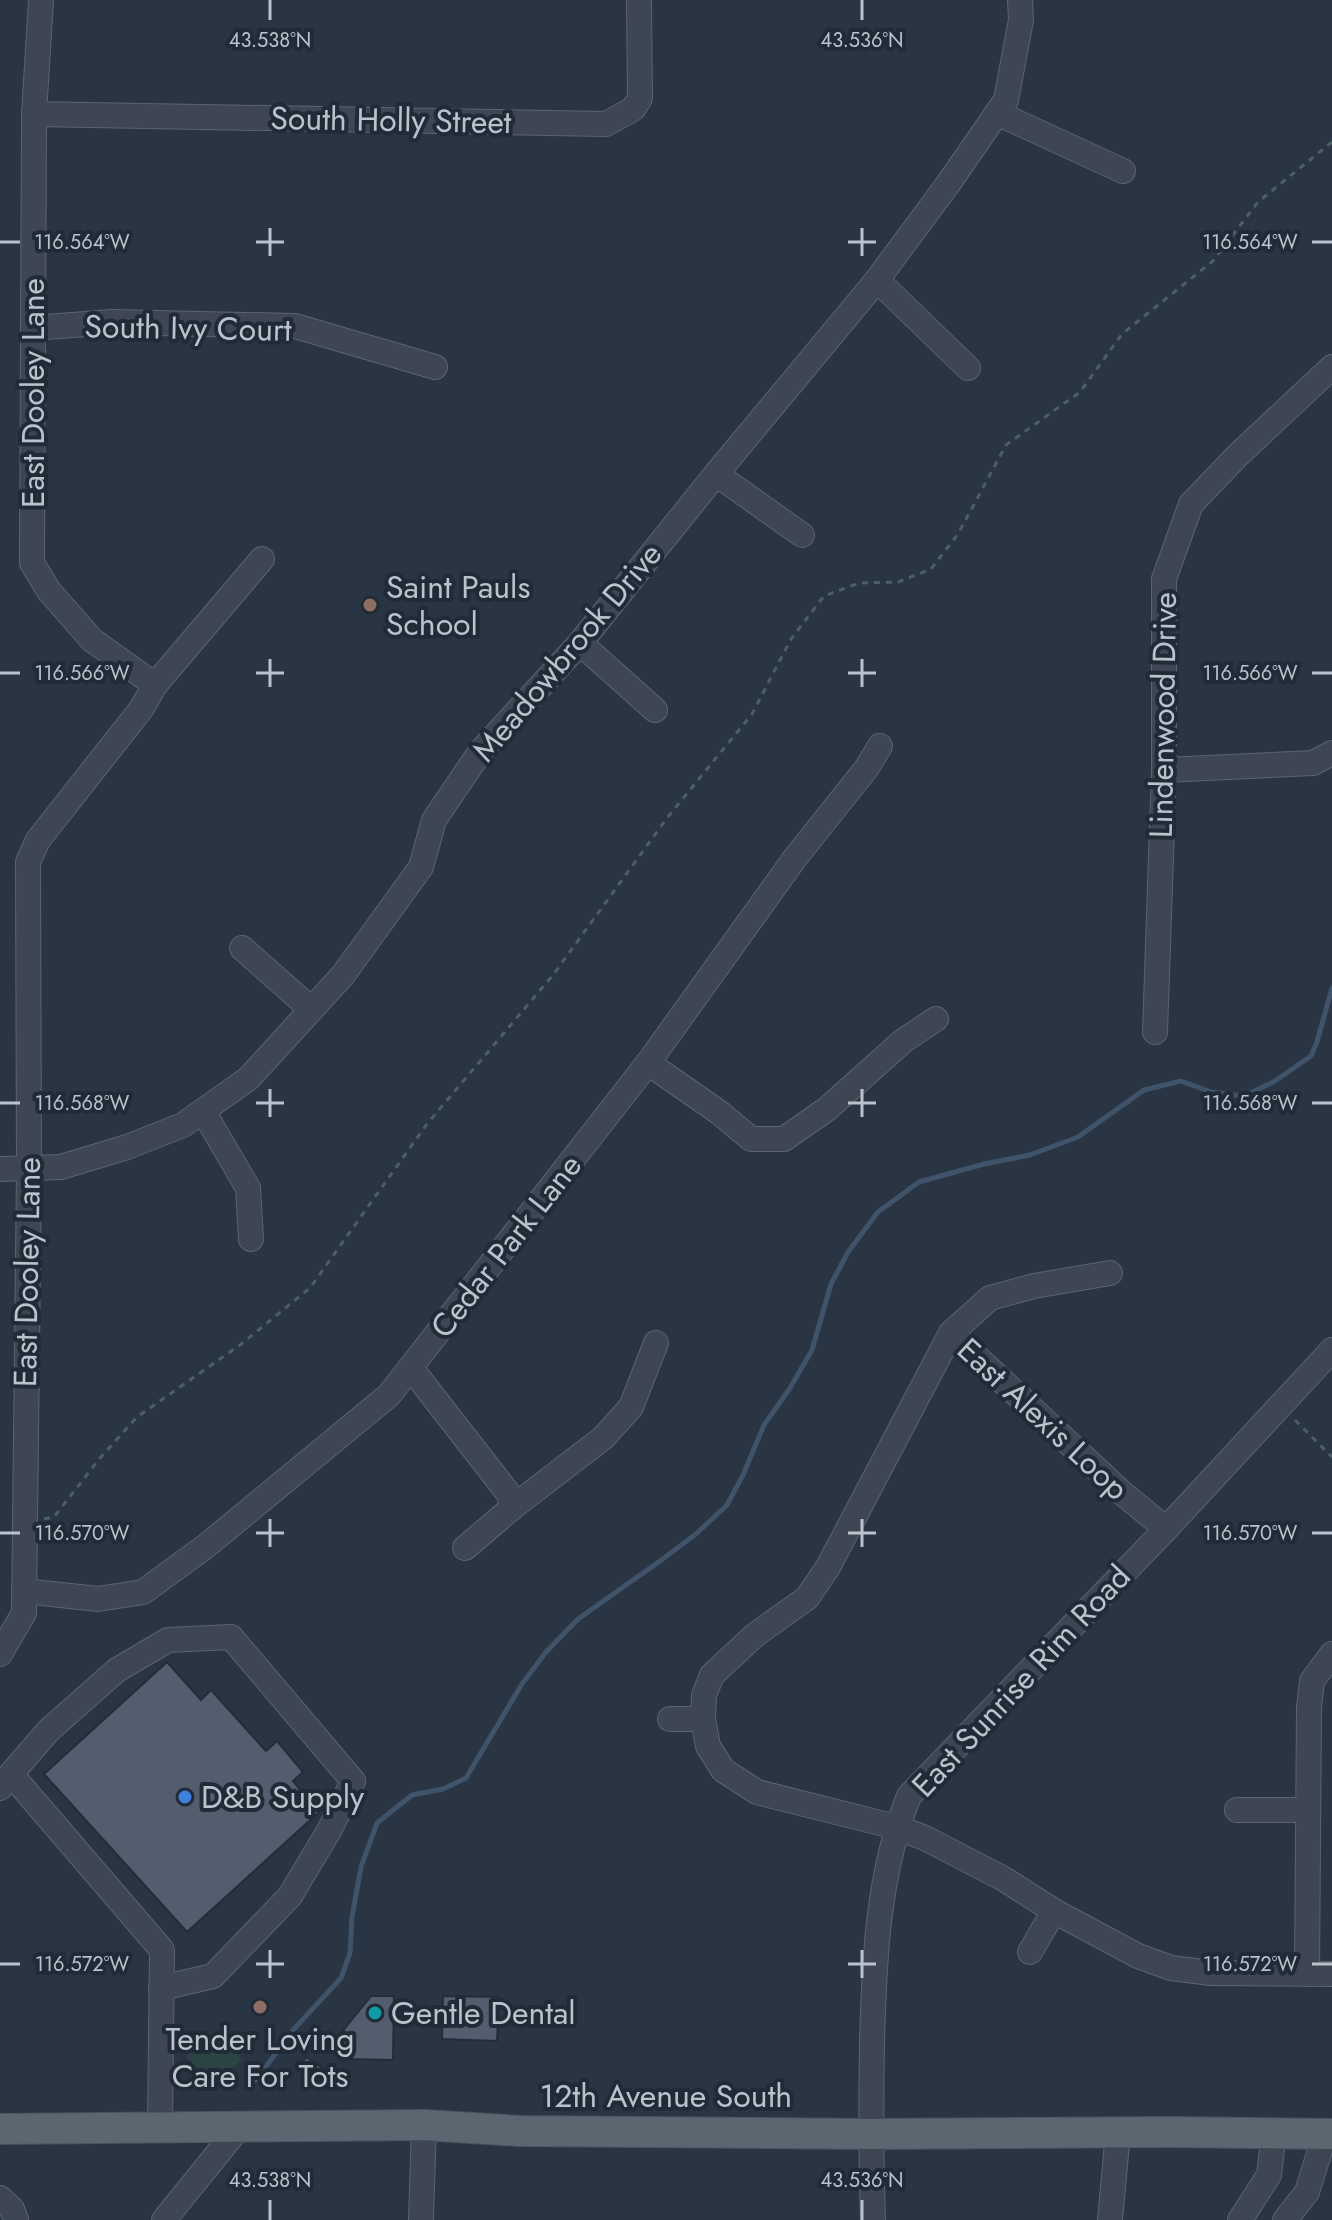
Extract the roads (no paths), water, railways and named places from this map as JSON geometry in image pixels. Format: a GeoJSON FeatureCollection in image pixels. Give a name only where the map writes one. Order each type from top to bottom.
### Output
{"type":"FeatureCollection","features":[{"type":"Feature","properties":{"kind":"main road","name":"12th Avenue South"},"geometry":{"type":"LineString","coordinates":[[0,2129],[424,2125],[520,2131],[1328,2134]]}},
{"type":"Feature","properties":{"kind":"street","name":"East Dooley Lane"},"geometry":{"type":"LineString","coordinates":[[41,0],[34,114],[32,563],[49,591],[92,640],[155,685]]}},
{"type":"Feature","properties":{"kind":"street","name":"South Holly Street"},"geometry":{"type":"LineString","coordinates":[[34,114],[606,124],[633,109],[640,98],[639,0]]}},
{"type":"Feature","properties":{"kind":"street","name":"Meadowbrook Drive"},"geometry":{"type":"LineString","coordinates":[[0,1169],[61,1167],[127,1147],[183,1125],[249,1078],[343,975],[421,867],[434,820],[480,752],[580,643],[877,280],[948,184],[1006,100],[1021,20],[1020,0]]}},
{"type":"Feature","properties":{"kind":"street"},"geometry":{"type":"LineString","coordinates":[[997,113],[1123,171]]}},
{"type":"Feature","properties":{"kind":"street"},"geometry":{"type":"LineString","coordinates":[[877,280],[968,368]]}},
{"type":"Feature","properties":{"kind":"street","name":"South Ivy Court"},"geometry":{"type":"LineString","coordinates":[[33,328],[112,322],[295,326],[435,367]]}},
{"type":"Feature","properties":{"kind":"street","name":"Lindenwood Drive"},"geometry":{"type":"LineString","coordinates":[[1155,1032],[1164,770],[1164,579],[1191,504],[1332,367]]}},
{"type":"Feature","properties":{"kind":"street"},"geometry":{"type":"LineString","coordinates":[[716,474],[802,535]]}},
{"type":"Feature","properties":{"kind":"street","name":"East Dooley Lane"},"geometry":{"type":"LineString","coordinates":[[0,1654],[24,1613],[29,1169],[28,862],[38,840],[142,708],[155,685],[262,559]]}},
{"type":"Feature","properties":{"kind":"street"},"geometry":{"type":"LineString","coordinates":[[580,643],[655,710]]}},
{"type":"Feature","properties":{"kind":"street","name":"Cedar Park Lane"},"geometry":{"type":"LineString","coordinates":[[24,1591],[98,1599],[143,1592],[206,1546],[389,1395],[648,1063],[880,746]]}},
{"type":"Feature","properties":{"kind":"street"},"geometry":{"type":"LineString","coordinates":[[1164,770],[1313,763],[1332,753]]}},
{"type":"Feature","properties":{"kind":"street"},"geometry":{"type":"LineString","coordinates":[[242,948],[311,1009]]}},
{"type":"Feature","properties":{"kind":"street"},"geometry":{"type":"LineString","coordinates":[[648,1063],[720,1113],[751,1139],[784,1139],[827,1109],[903,1041],[936,1019]]}},
{"type":"Feature","properties":{"kind":"street"},"geometry":{"type":"LineString","coordinates":[[203,1111],[248,1188],[251,1239]]}},
{"type":"Feature","properties":{"kind":"street"},"geometry":{"type":"LineString","coordinates":[[951,1333],[990,1298],[1034,1286],[1110,1273]]}},
{"type":"Feature","properties":{"kind":"street","name":"East Alexis Loop"},"geometry":{"type":"LineString","coordinates":[[1166,1529],[1121,1492],[951,1333],[828,1567],[807,1598],[755,1635],[712,1675],[704,1695],[703,1719],[708,1746],[723,1770],[757,1792],[896,1827],[925,1838],[1004,1879],[1054,1911],[1138,1956],[1171,1968],[1211,1973],[1332,1974]]}},
{"type":"Feature","properties":{"kind":"street"},"geometry":{"type":"LineString","coordinates":[[465,1548],[603,1438],[631,1407],[656,1343]]}},
{"type":"Feature","properties":{"kind":"street","name":"East Sunrise Rim Road"},"geometry":{"type":"LineString","coordinates":[[873,2220],[870,2134],[874,1974],[882,1904],[896,1827],[909,1796],[1166,1529],[1332,1350]]}},
{"type":"Feature","properties":{"kind":"street"},"geometry":{"type":"LineString","coordinates":[[411,1368],[508,1493],[513,1507]]}},
{"type":"Feature","properties":{"kind":"street"},"geometry":{"type":"LineString","coordinates":[[160,2127],[161,1988],[162,1950],[6,1781],[49,1730],[117,1670],[168,1640],[231,1637],[353,1781],[330,1829],[290,1896],[213,1976],[161,1988]]}},
{"type":"Feature","properties":{"kind":"street"},"geometry":{"type":"LineString","coordinates":[[1307,1974],[1309,1707],[1312,1681],[1332,1654]]}},
{"type":"Feature","properties":{"kind":"street"},"geometry":{"type":"LineString","coordinates":[[670,1719],[703,1719]]}},
{"type":"Feature","properties":{"kind":"street"},"geometry":{"type":"LineString","coordinates":[[1237,1810],[1308,1810]]}},
{"type":"Feature","properties":{"kind":"street"},"geometry":{"type":"LineString","coordinates":[[1030,1952],[1054,1911]]}},
{"type":"Feature","properties":{"kind":"street"},"geometry":{"type":"LineString","coordinates":[[421,2220],[424,2125]]}},
{"type":"Feature","properties":{"kind":"street"},"geometry":{"type":"LineString","coordinates":[[164,2220],[240,2126]]}},
{"type":"Feature","properties":{"kind":"street"},"geometry":{"type":"LineString","coordinates":[[1110,2220],[1118,2132]]}},
{"type":"Feature","properties":{"kind":"street"},"geometry":{"type":"LineString","coordinates":[[1240,2220],[1269,2175],[1274,2133]]}},
{"type":"Feature","properties":{"kind":"street"},"geometry":{"type":"LineString","coordinates":[[1285,2220],[1307,2192],[1328,2134]]}},
{"type":"Feature","properties":{"kind":"street"},"geometry":{"type":"LineString","coordinates":[[0,2198],[12,2209],[16,2220]]}},
{"type":"Feature","properties":{"kind":"waterway"},"geometry":{"type":"LineString","coordinates":[[256,2080],[294,2029],[341,1978],[350,1953],[352,1917],[361,1867],[377,1823],[412,1795],[443,1789],[466,1778],[522,1684],[546,1652],[578,1619],[696,1534],[727,1505],[764,1425],[812,1350],[831,1284],[848,1252],[878,1212],[919,1182],[1030,1155],[1078,1137],[1144,1090],[1181,1081],[1211,1092],[1244,1096],[1275,1081],[1311,1056],[1332,988]]}},
{"type":"Feature","properties":{"kind":"place","name":"Saint Pauls School"},"geometry":{"type":"Point","coordinates":[370,605]}},
{"type":"Feature","properties":{"kind":"place","name":"D&B Supply"},"geometry":{"type":"Point","coordinates":[185,1797]}},
{"type":"Feature","properties":{"kind":"place","name":"Tender Loving Care For Tots"},"geometry":{"type":"Point","coordinates":[260,2007]}},
{"type":"Feature","properties":{"kind":"place","name":"Gentle Dental"},"geometry":{"type":"Point","coordinates":[375,2013]}}]}
